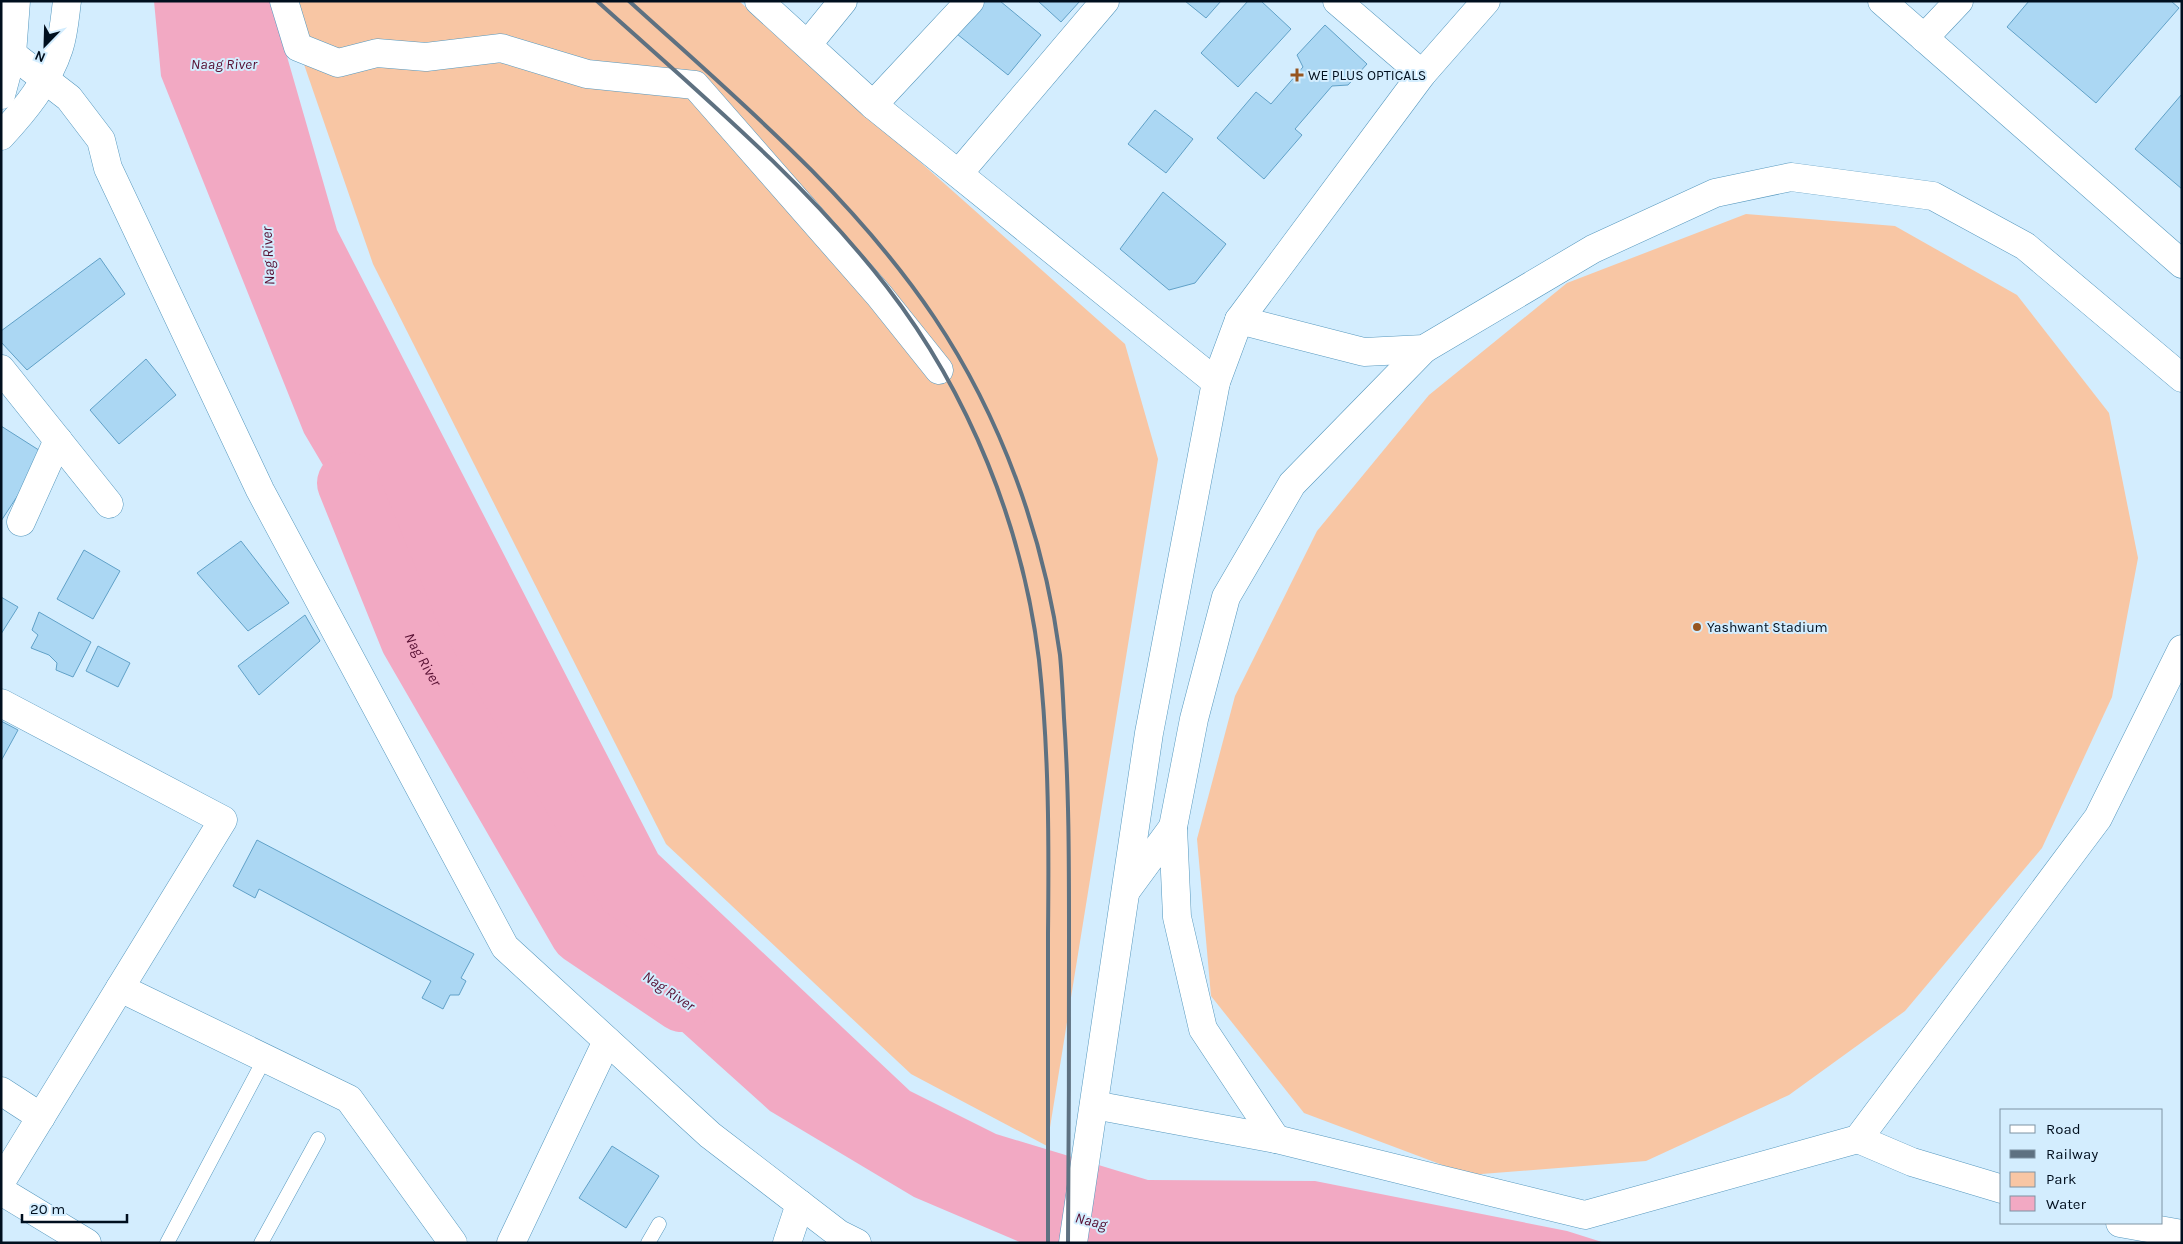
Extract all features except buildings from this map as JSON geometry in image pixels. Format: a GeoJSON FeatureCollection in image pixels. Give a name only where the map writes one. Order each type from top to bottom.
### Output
{"type":"FeatureCollection","features":[{"type":"Feature","properties":{"kind":"street"},"geometry":{"type":"LineString","coordinates":[[1,96],[12,54],[16,1]]}},
{"type":"Feature","properties":{"kind":"street"},"geometry":{"type":"LineString","coordinates":[[1,136],[24,110],[46,79],[60,47],[67,1]]}},
{"type":"Feature","properties":{"kind":"street"},"geometry":{"type":"LineString","coordinates":[[284,1],[298,47],[338,63],[377,53],[426,57],[501,48],[586,74],[695,85],[880,295],[939,370]]}},
{"type":"Feature","properties":{"kind":"street"},"geometry":{"type":"LineString","coordinates":[[759,1],[873,105],[960,173],[1216,382]]}},
{"type":"Feature","properties":{"kind":"street"},"geometry":{"type":"LineString","coordinates":[[808,44],[843,1]]}},
{"type":"Feature","properties":{"kind":"street"},"geometry":{"type":"LineString","coordinates":[[873,105],[970,1]]}},
{"type":"Feature","properties":{"kind":"street"},"geometry":{"type":"LineString","coordinates":[[960,173],[1105,1]]}},
{"type":"Feature","properties":{"kind":"street"},"geometry":{"type":"LineString","coordinates":[[1337,1],[1422,74]]}},
{"type":"Feature","properties":{"kind":"street"},"geometry":{"type":"LineString","coordinates":[[1073,1243],[1149,733],[1216,382],[1239,320],[1422,74],[1486,1]]}},
{"type":"Feature","properties":{"kind":"street"},"geometry":{"type":"LineString","coordinates":[[1882,1],[2182,264]]}},
{"type":"Feature","properties":{"kind":"street"},"geometry":{"type":"LineString","coordinates":[[1924,38],[1959,1]]}},
{"type":"Feature","properties":{"kind":"street"},"geometry":{"type":"LineString","coordinates":[[12,54],[69,98],[101,140],[108,168],[260,490],[505,947],[710,1135],[839,1234],[857,1243]]}},
{"type":"Feature","properties":{"kind":"street"},"geometry":{"type":"LineString","coordinates":[[1276,1139],[1203,1029],[1178,918],[1173,827],[1194,720],[1226,597],[1292,484],[1424,349],[1593,249],[1715,193],[1791,177],[1933,196],[2025,246],[2182,378]]}},
{"type":"Feature","properties":{"kind":"street"},"geometry":{"type":"LineString","coordinates":[[1239,320],[1364,352],[1424,349]]}},
{"type":"Feature","properties":{"kind":"street"},"geometry":{"type":"LineString","coordinates":[[1,370],[110,504]]}},
{"type":"Feature","properties":{"kind":"street"},"geometry":{"type":"LineString","coordinates":[[21,522],[58,440]]}},
{"type":"Feature","properties":{"kind":"street"},"geometry":{"type":"LineString","coordinates":[[1092,1118],[1276,1139],[1586,1215],[1858,1139],[2098,818],[2182,649]]}},
{"type":"Feature","properties":{"kind":"street"},"geometry":{"type":"LineString","coordinates":[[1,703],[223,820],[1,1182]]}},
{"type":"Feature","properties":{"kind":"street"},"geometry":{"type":"LineString","coordinates":[[1126,891],[1173,827]]}},
{"type":"Feature","properties":{"kind":"street"},"geometry":{"type":"LineString","coordinates":[[120,988],[349,1100],[454,1243]]}},
{"type":"Feature","properties":{"kind":"street"},"geometry":{"type":"LineString","coordinates":[[511,1243],[607,1041]]}},
{"type":"Feature","properties":{"kind":"street"},"geometry":{"type":"LineString","coordinates":[[1,1091],[41,1117]]}},
{"type":"Feature","properties":{"kind":"street"},"geometry":{"type":"LineString","coordinates":[[1858,1139],[1912,1162],[2000,1188]]}},
{"type":"Feature","properties":{"kind":"street"},"geometry":{"type":"LineString","coordinates":[[1,1191],[87,1243]]}},
{"type":"Feature","properties":{"kind":"street"},"geometry":{"type":"LineString","coordinates":[[787,1243],[800,1204]]}},
{"type":"Feature","properties":{"kind":"street"},"geometry":{"type":"LineString","coordinates":[[2126,1224],[2182,1234]]}},
{"type":"Feature","properties":{"kind":"lane"},"geometry":{"type":"LineString","coordinates":[[166,1243],[265,1058]]}},
{"type":"Feature","properties":{"kind":"lane"},"geometry":{"type":"LineString","coordinates":[[261,1243],[318,1140]]}},
{"type":"Feature","properties":{"kind":"lane"},"geometry":{"type":"LineString","coordinates":[[648,1243],[659,1224]]}},
{"type":"Feature","properties":{"kind":"green space"},"geometry":{"type":"Polygon","coordinates":[[[284,1],[739,1],[1125,344],[1158,459],[1047,1146],[911,1074],[666,844],[373,264],[284,1]]]}},
{"type":"Feature","properties":{"kind":"green space","name":"Yashwant Stadium"},"geometry":{"type":"Polygon","coordinates":[[[1746,214],[1895,226],[2017,295],[2109,413],[2138,558],[2112,697],[2042,848],[1905,1011],[1789,1095],[1646,1161],[1469,1175],[1304,1113],[1211,996],[1197,839],[1235,696],[1317,531],[1429,395],[1567,283],[1746,214]]]}},
{"type":"Feature","properties":{"kind":"water","name":"Naag River"},"geometry":{"type":"Polygon","coordinates":[[[154,1],[271,1],[337,230],[658,854],[910,1091],[996,1134],[1148,1180],[1315,1181],[1567,1231],[1605,1243],[1022,1243],[914,1197],[770,1111],[630,985],[304,433],[161,76],[154,1]]]}},
{"type":"Feature","properties":{"kind":"waterway","name":"Nag River"},"geometry":{"type":"LineString","coordinates":[[348,483],[411,639],[581,933],[682,1001]]}},
{"type":"Feature","properties":{"kind":"railway"},"geometry":{"type":"LineString","coordinates":[[597,1],[749,138],[821,210],[855,248],[887,287],[943,371],[988,463],[1020,561],[1031,610],[1039,660],[1045,728],[1048,831],[1048,1243]]}},
{"type":"Feature","properties":{"kind":"railway"},"geometry":{"type":"LineString","coordinates":[[629,1],[791,150],[830,189],[902,272],[958,355],[980,395],[1016,479],[1031,522],[1043,566],[1053,610],[1062,679],[1069,854],[1068,1243]]}},
{"type":"Feature","properties":{"kind":"place","name":"WE PLUS OPTICALS"},"geometry":{"type":"Point","coordinates":[1297,75]}},
{"type":"Feature","properties":{"kind":"place","name":"Yashwant Stadium"},"geometry":{"type":"Point","coordinates":[1697,627]}},
{"type":"Feature","properties":{"kind":"water label","name":"Naag"},"geometry":{"type":"Point","coordinates":[1091,1221]}}]}
